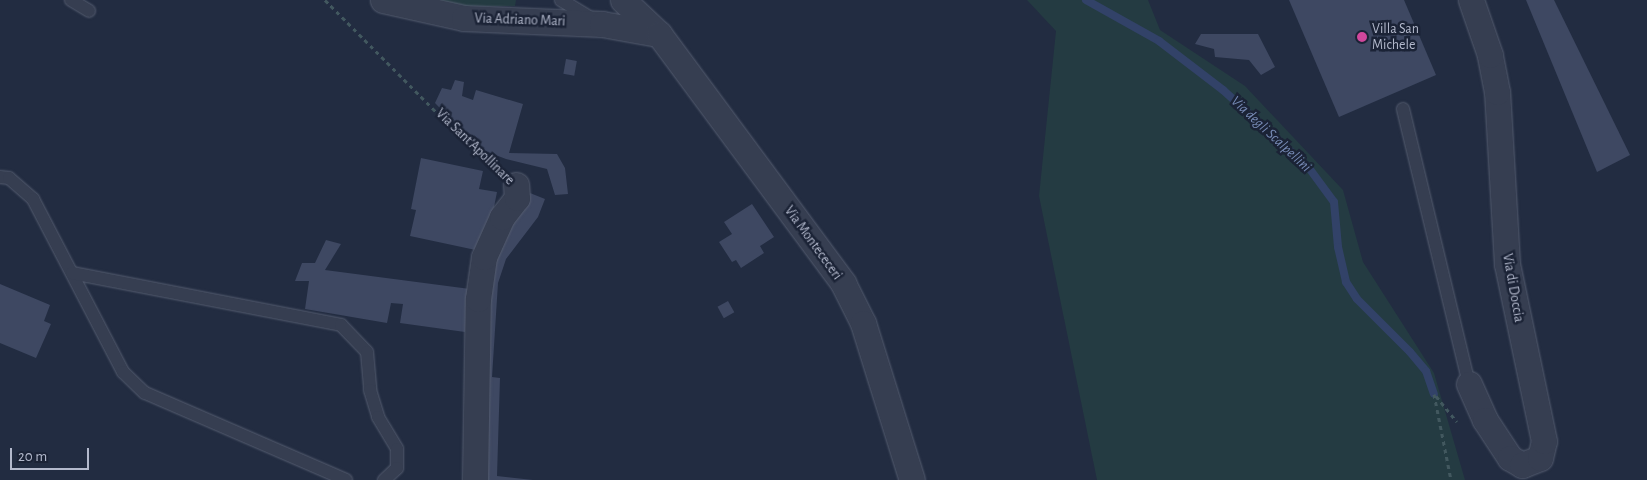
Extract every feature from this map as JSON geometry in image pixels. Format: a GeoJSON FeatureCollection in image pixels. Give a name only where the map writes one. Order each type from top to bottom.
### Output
{"type":"FeatureCollection","features":[{"type":"Feature","properties":{"kind":"street","name":"Via Adriano Mari"},"geometry":{"type":"LineString","coordinates":[[382,0],[464,18],[602,24],[659,34]]}},
{"type":"Feature","properties":{"kind":"street","name":"Via Montececeri"},"geometry":{"type":"LineString","coordinates":[[623,0],[659,34],[843,283],[863,323],[912,480]]}},
{"type":"Feature","properties":{"kind":"street","name":"Via di Doccia"},"geometry":{"type":"LineString","coordinates":[[1469,384],[1481,411],[1510,458],[1522,465],[1540,458],[1544,441],[1507,264],[1497,92],[1490,55],[1471,0]]}},
{"type":"Feature","properties":{"kind":"street","name":"Via Sant'Apollinare"},"geometry":{"type":"LineString","coordinates":[[475,480],[478,298],[484,257],[502,217],[517,198],[516,185]]}},
{"type":"Feature","properties":{"kind":"lane"},"geometry":{"type":"LineString","coordinates":[[71,0],[89,11]]}},
{"type":"Feature","properties":{"kind":"lane"},"geometry":{"type":"LineString","coordinates":[[561,0],[602,24]]}},
{"type":"Feature","properties":{"kind":"lane"},"geometry":{"type":"LineString","coordinates":[[1403,109],[1469,384]]}},
{"type":"Feature","properties":{"kind":"lane"},"geometry":{"type":"LineString","coordinates":[[0,177],[9,178],[33,199],[123,372],[145,393],[346,480]]}},
{"type":"Feature","properties":{"kind":"lane"},"geometry":{"type":"LineString","coordinates":[[72,273],[341,325],[367,352],[370,390],[378,417],[397,449],[397,468],[384,480]]}},
{"type":"Feature","properties":{"kind":"path","name":"Via Sant'Apollinare"},"geometry":{"type":"LineString","coordinates":[[324,0],[464,140],[499,166],[516,185]]}},
{"type":"Feature","properties":{"kind":"path"},"geometry":{"type":"LineString","coordinates":[[1434,394],[1451,480]]}},
{"type":"Feature","properties":{"kind":"shaded area"},"geometry":{"type":"Polygon","coordinates":[[[430,0],[516,0],[515,6],[464,7],[430,0]]]}},
{"type":"Feature","properties":{"kind":"shaded area"},"geometry":{"type":"Polygon","coordinates":[[[1027,0],[1148,0],[1160,30],[1245,86],[1343,190],[1363,262],[1434,373],[1465,480],[1097,480],[1039,196],[1056,31],[1027,0]]]}},
{"type":"Feature","properties":{"kind":"building","name":"Villa San Michele"},"geometry":{"type":"Polygon","coordinates":[[[1289,0],[1404,0],[1436,75],[1339,117],[1289,0]]]}},
{"type":"Feature","properties":{"kind":"building"},"geometry":{"type":"Polygon","coordinates":[[[1526,0],[1554,0],[1630,155],[1597,172],[1526,0]]]}},
{"type":"Feature","properties":{"kind":"building"},"geometry":{"type":"Polygon","coordinates":[[[1201,34],[1258,34],[1275,67],[1261,75],[1249,60],[1215,57],[1214,49],[1195,44],[1201,34]]]}},
{"type":"Feature","properties":{"kind":"building"},"geometry":{"type":"Polygon","coordinates":[[[566,59],[577,61],[574,76],[563,74],[566,59]]]}},
{"type":"Feature","properties":{"kind":"building"},"geometry":{"type":"Polygon","coordinates":[[[455,80],[464,82],[462,96],[473,100],[476,90],[523,104],[509,153],[557,154],[565,168],[568,194],[555,195],[547,169],[506,159],[480,149],[435,103],[442,88],[451,90],[455,80]]]}},
{"type":"Feature","properties":{"kind":"building"},"geometry":{"type":"Polygon","coordinates":[[[421,158],[483,171],[479,189],[497,192],[485,252],[410,236],[416,210],[411,209],[421,158]]]}},
{"type":"Feature","properties":{"kind":"building"},"geometry":{"type":"Polygon","coordinates":[[[530,193],[545,199],[538,217],[506,259],[498,283],[492,377],[500,378],[497,476],[533,480],[480,480],[485,282],[504,226],[530,193]]]}},
{"type":"Feature","properties":{"kind":"building"},"geometry":{"type":"Polygon","coordinates":[[[752,204],[774,237],[760,246],[764,253],[741,268],[736,260],[732,262],[719,242],[732,234],[724,222],[752,204]]]}},
{"type":"Feature","properties":{"kind":"building"},"geometry":{"type":"Polygon","coordinates":[[[326,240],[341,244],[325,270],[470,289],[465,332],[400,323],[403,304],[391,303],[387,323],[305,309],[309,281],[295,281],[302,263],[315,263],[326,240]]]}},
{"type":"Feature","properties":{"kind":"building"},"geometry":{"type":"Polygon","coordinates":[[[0,284],[50,305],[44,321],[51,324],[36,358],[0,343],[0,284]]]}},
{"type":"Feature","properties":{"kind":"building"},"geometry":{"type":"Polygon","coordinates":[[[728,301],[734,312],[724,318],[718,307],[728,301]]]}},
{"type":"Feature","properties":{"kind":"waterway","name":"Via degli Scalpellini"},"geometry":{"type":"LineString","coordinates":[[1086,0],[1159,41],[1223,90],[1309,168],[1334,202],[1338,247],[1346,282],[1357,299],[1410,352],[1426,371],[1434,394]]}},
{"type":"Feature","properties":{"kind":"place","name":"Villa San Michele"},"geometry":{"type":"Point","coordinates":[1362,37]}}]}
